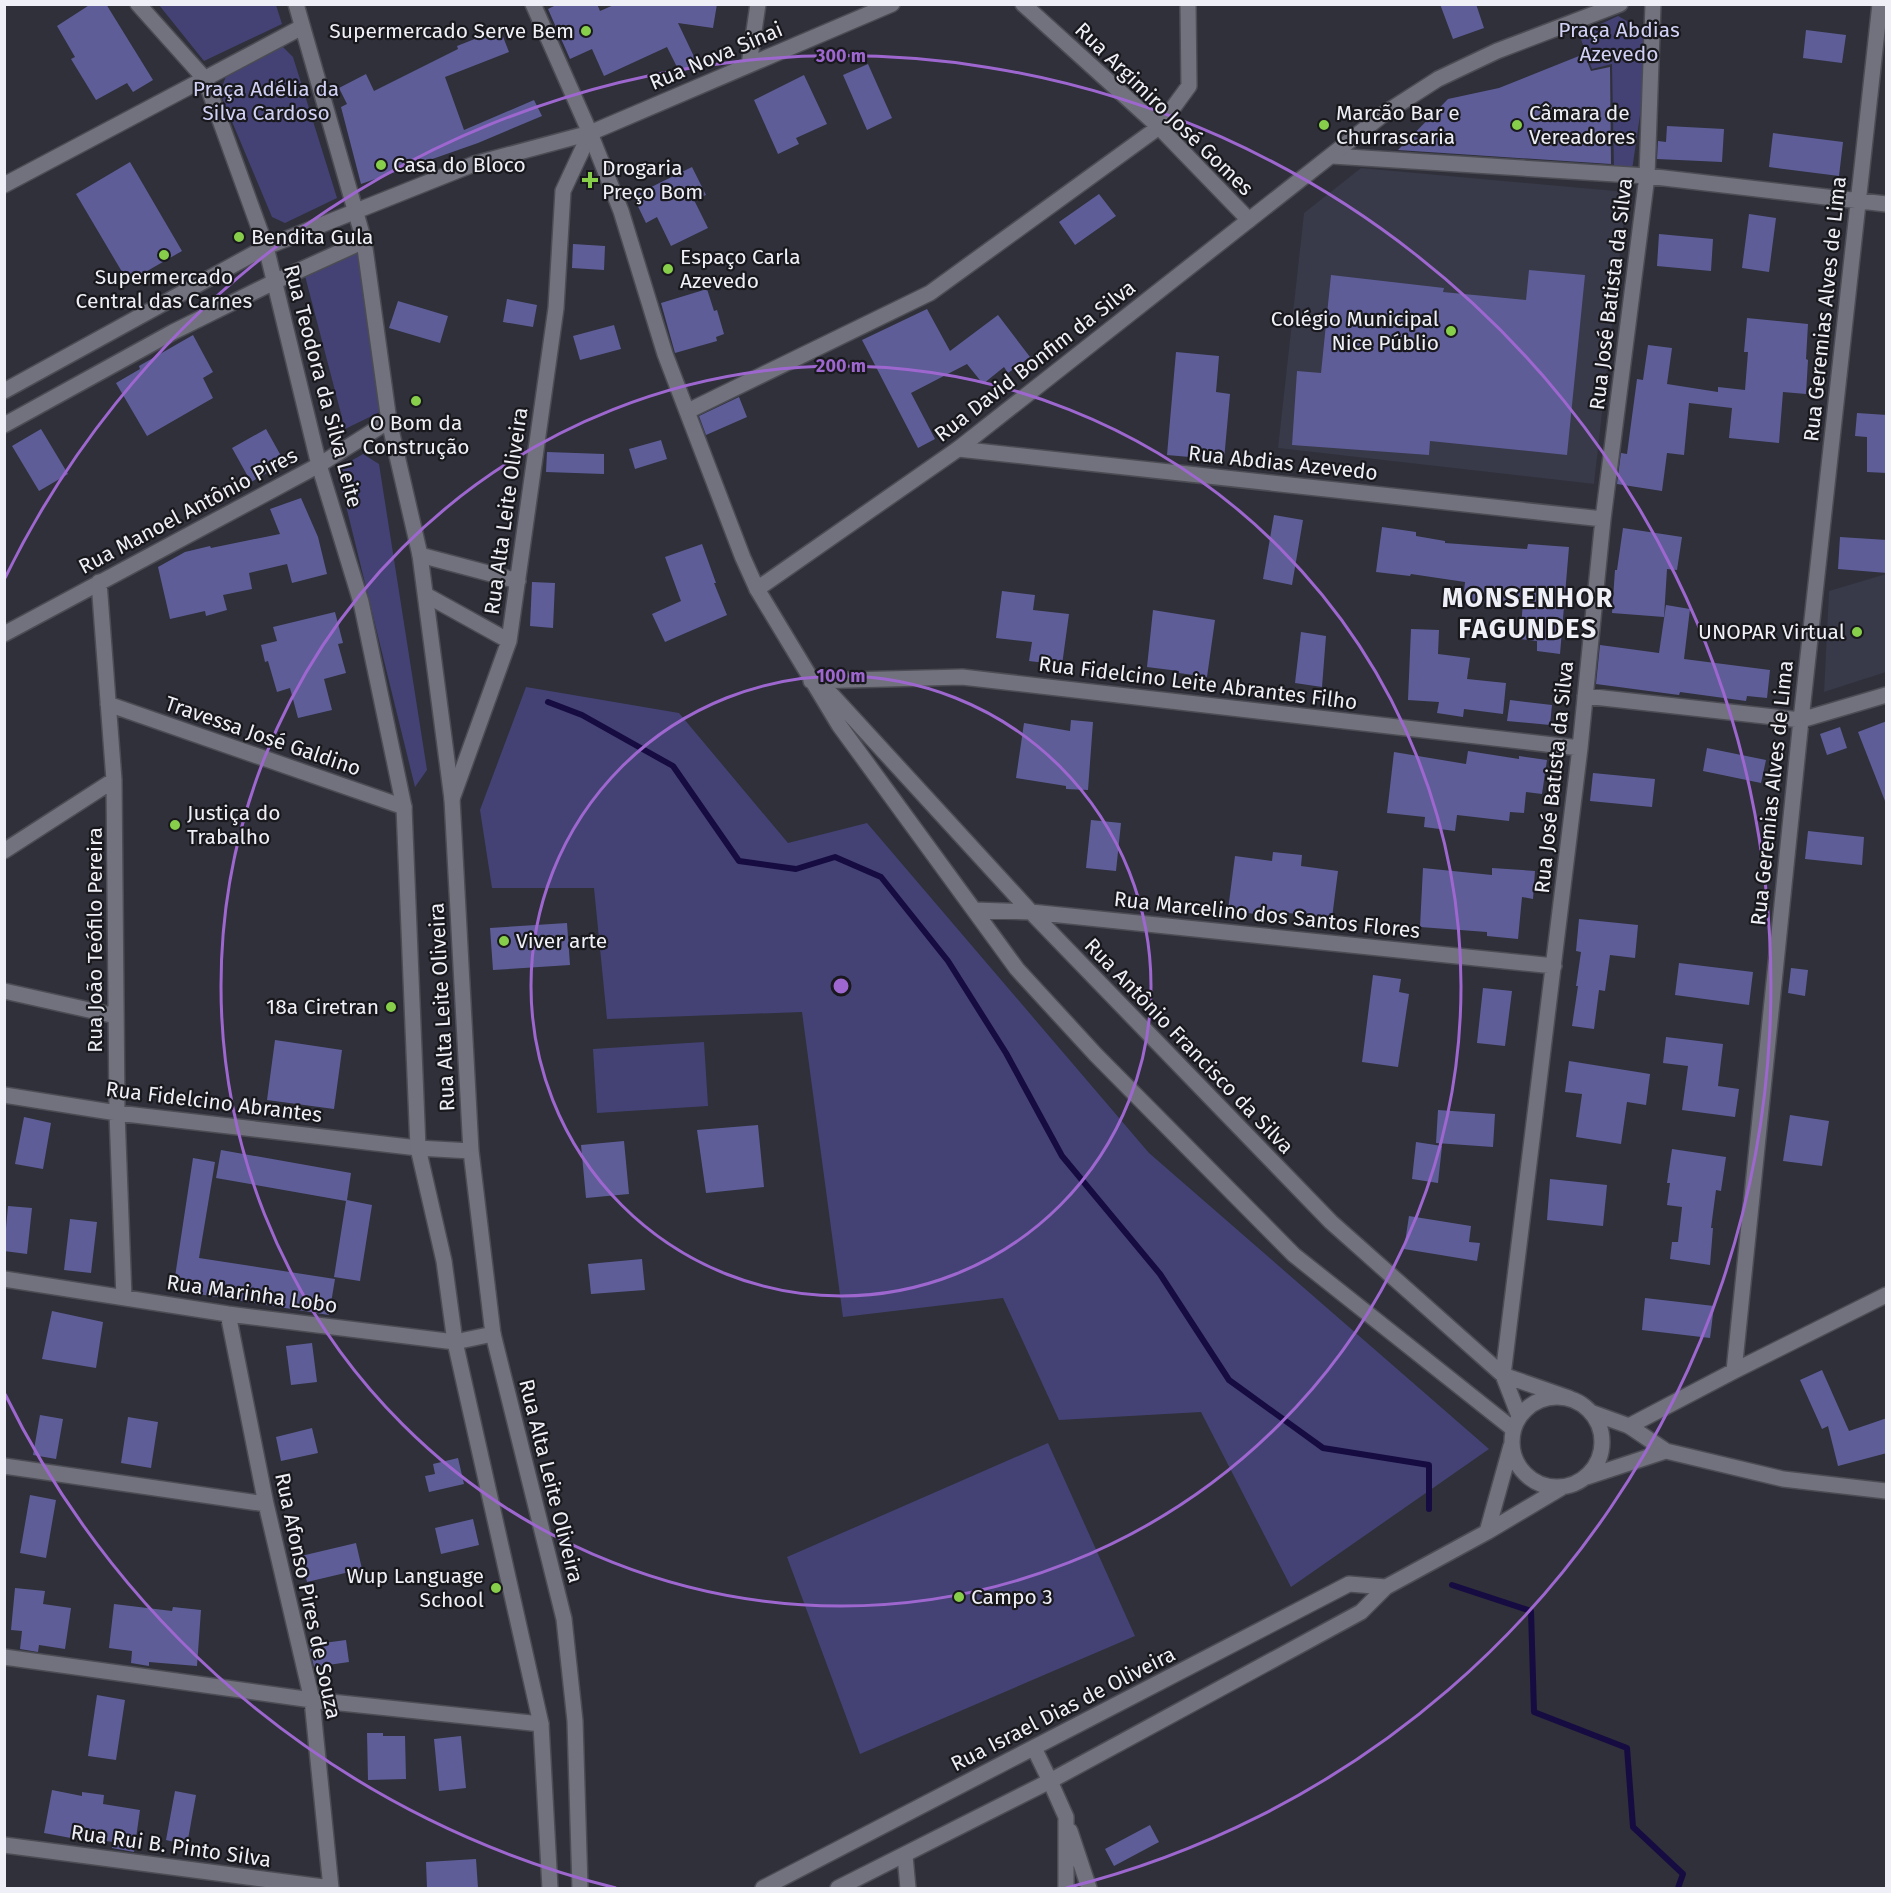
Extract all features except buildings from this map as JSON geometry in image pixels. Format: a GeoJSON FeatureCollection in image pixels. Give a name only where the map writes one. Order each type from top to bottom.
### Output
{"type":"FeatureCollection","features":[{"type":"Feature","properties":{"kind":"street","name":"Rua Teodora da Silva Leite"},"geometry":{"type":"LineString","coordinates":[[138,4],[205,79],[266,247],[320,465],[361,602],[404,807]]}},
{"type":"Feature","properties":{"kind":"street"},"geometry":{"type":"LineString","coordinates":[[296,4],[364,241],[389,421],[420,555],[452,799]]}},
{"type":"Feature","properties":{"kind":"street","name":"Rua Antônio Francisco da Silva"},"geometry":{"type":"LineString","coordinates":[[533,4],[590,133],[621,211],[665,354],[743,558],[757,589],[839,725],[1017,969],[1073,1029],[1294,1255],[1515,1430]]}},
{"type":"Feature","properties":{"kind":"street"},"geometry":{"type":"LineString","coordinates":[[750,65],[758,4]]}},
{"type":"Feature","properties":{"kind":"street","name":"Rua Nova Sinai"},"geometry":{"type":"LineString","coordinates":[[4,391],[266,247],[474,164],[590,133],[892,4]]}},
{"type":"Feature","properties":{"kind":"street","name":"Rua Argimiro José Gomes"},"geometry":{"type":"LineString","coordinates":[[1023,4],[1160,127],[1249,220]]}},
{"type":"Feature","properties":{"kind":"street"},"geometry":{"type":"LineString","coordinates":[[688,411],[930,293],[1160,127],[1189,86],[1188,4]]}},
{"type":"Feature","properties":{"kind":"street"},"geometry":{"type":"LineString","coordinates":[[1332,156],[1385,113],[1438,79],[1497,51],[1620,4]]}},
{"type":"Feature","properties":{"kind":"street","name":"Rua José Batista da Silva"},"geometry":{"type":"LineString","coordinates":[[1503,1375],[1580,748],[1603,519],[1647,176],[1653,4]]}},
{"type":"Feature","properties":{"kind":"street","name":"Rua Geremias Alves de Lima"},"geometry":{"type":"LineString","coordinates":[[1734,1371],[1801,720],[1880,4]]}},
{"type":"Feature","properties":{"kind":"street"},"geometry":{"type":"LineString","coordinates":[[4,185],[302,27]]}},
{"type":"Feature","properties":{"kind":"street","name":"Rua Alta Leite Oliveira"},"geometry":{"type":"LineString","coordinates":[[580,1888],[575,1721],[564,1619],[493,1334],[471,1151],[452,799],[509,641],[556,308],[562,191],[590,133]]}},
{"type":"Feature","properties":{"kind":"street"},"geometry":{"type":"LineString","coordinates":[[1332,156],[1647,176],[1887,204]]}},
{"type":"Feature","properties":{"kind":"street","name":"Rua David Bonfim da Silva"},"geometry":{"type":"LineString","coordinates":[[757,589],[958,450],[1332,156]]}},
{"type":"Feature","properties":{"kind":"street"},"geometry":{"type":"LineString","coordinates":[[4,426],[173,332],[364,241]]}},
{"type":"Feature","properties":{"kind":"street","name":"Rua Manoel Antônio Pires"},"geometry":{"type":"LineString","coordinates":[[4,634],[320,465],[389,421]]}},
{"type":"Feature","properties":{"kind":"street","name":"Rua Abdias Azevedo"},"geometry":{"type":"LineString","coordinates":[[958,450],[1603,519]]}},
{"type":"Feature","properties":{"kind":"street"},"geometry":{"type":"LineString","coordinates":[[420,555],[518,581]]}},
{"type":"Feature","properties":{"kind":"street","name":"Rua João Teófilo Pereira"},"geometry":{"type":"LineString","coordinates":[[99,582],[114,780],[117,1113],[124,1298]]}},
{"type":"Feature","properties":{"kind":"street"},"geometry":{"type":"LineString","coordinates":[[426,595],[509,641]]}},
{"type":"Feature","properties":{"kind":"street","name":"Rua Fidelcino Leite Abrantes Filho"},"geometry":{"type":"LineString","coordinates":[[811,681],[962,677],[1580,748]]}},
{"type":"Feature","properties":{"kind":"street","name":"Rua Antônio Francisco da Silva"},"geometry":{"type":"LineString","coordinates":[[811,681],[832,695],[1030,912],[1331,1222],[1503,1375],[1569,1398]]}},
{"type":"Feature","properties":{"kind":"street"},"geometry":{"type":"LineString","coordinates":[[1585,696],[1801,720],[1887,695]]}},
{"type":"Feature","properties":{"kind":"street","name":"Travessa José Galdino"},"geometry":{"type":"LineString","coordinates":[[108,704],[404,807]]}},
{"type":"Feature","properties":{"kind":"street"},"geometry":{"type":"LineString","coordinates":[[4,850],[114,780]]}},
{"type":"Feature","properties":{"kind":"street","name":"Rua Alta Leite Oliveira"},"geometry":{"type":"LineString","coordinates":[[404,807],[418,1148],[444,1261],[455,1342],[541,1724],[550,1888]]}},
{"type":"Feature","properties":{"kind":"street","name":"Rua Marcelino dos Santos Flores"},"geometry":{"type":"LineString","coordinates":[[974,910],[1030,912],[1554,966]]}},
{"type":"Feature","properties":{"kind":"street"},"geometry":{"type":"LineString","coordinates":[[4,991],[116,1016]]}},
{"type":"Feature","properties":{"kind":"street","name":"Rua Fidelcino Abrantes"},"geometry":{"type":"LineString","coordinates":[[4,1095],[117,1113],[418,1148],[471,1151]]}},
{"type":"Feature","properties":{"kind":"street","name":"Rua Marinha Lobo"},"geometry":{"type":"LineString","coordinates":[[4,1279],[228,1314],[455,1342],[493,1334]]}},
{"type":"Feature","properties":{"kind":"street"},"geometry":{"type":"LineString","coordinates":[[1629,1426],[1887,1295]]}},
{"type":"Feature","properties":{"kind":"street","name":"Rua Afonso Pires de Souza"},"geometry":{"type":"LineString","coordinates":[[228,1314],[266,1504],[312,1700],[331,1888]]}},
{"type":"Feature","properties":{"kind":"street"},"geometry":{"type":"LineString","coordinates":[[1503,1375],[1515,1430],[1515,1459],[1533,1481],[1561,1488]]}},
{"type":"Feature","properties":{"kind":"street"},"geometry":{"type":"LineString","coordinates":[[1487,1532],[1515,1430],[1541,1399],[1569,1398],[1593,1413],[1629,1426],[1666,1451],[1783,1479],[1887,1491]]}},
{"type":"Feature","properties":{"kind":"street"},"geometry":{"type":"LineString","coordinates":[[1587,1477],[1596,1467],[1603,1440],[1593,1413]]}},
{"type":"Feature","properties":{"kind":"street"},"geometry":{"type":"LineString","coordinates":[[838,1888],[1050,1781],[1361,1611],[1386,1587],[1487,1532],[1561,1488],[1666,1451]]}},
{"type":"Feature","properties":{"kind":"street"},"geometry":{"type":"LineString","coordinates":[[4,1466],[266,1504]]}},
{"type":"Feature","properties":{"kind":"street","name":"Rua Israel Dias de Oliveira"},"geometry":{"type":"LineString","coordinates":[[763,1888],[1349,1584],[1386,1587]]}},
{"type":"Feature","properties":{"kind":"street"},"geometry":{"type":"LineString","coordinates":[[4,1657],[312,1700],[541,1724]]}},
{"type":"Feature","properties":{"kind":"street"},"geometry":{"type":"LineString","coordinates":[[1034,1748],[1066,1817],[1089,1888]]}},
{"type":"Feature","properties":{"kind":"street"},"geometry":{"type":"LineString","coordinates":[[1066,1817],[1066,1888]]}},
{"type":"Feature","properties":{"kind":"street","name":"Rua Rui B. Pinto Silva"},"geometry":{"type":"LineString","coordinates":[[4,1845],[331,1888]]}},
{"type":"Feature","properties":{"kind":"street"},"geometry":{"type":"LineString","coordinates":[[905,1856],[908,1888]]}},
{"type":"Feature","properties":{"kind":"shaded area","name":"Colégio Municipal Nice Públio"},"geometry":{"type":"Polygon","coordinates":[[[1361,168],[1627,192],[1594,484],[1278,448],[1304,213],[1361,168]]]}},
{"type":"Feature","properties":{"kind":"shaded area","name":"UNOPAR Virtual"},"geometry":{"type":"Polygon","coordinates":[[[1886,574],[1886,672],[1824,692],[1829,591],[1886,574]]]}},
{"type":"Feature","properties":{"kind":"green space","name":"Praça Adélia da Silva Cardoso"},"geometry":{"type":"Polygon","coordinates":[[[159,5],[276,5],[282,24],[204,61],[159,5]]]}},
{"type":"Feature","properties":{"kind":"green space","name":"Praça Abdias Azevedo"},"geometry":{"type":"Polygon","coordinates":[[[1618,16],[1645,31],[1650,47],[1632,170],[1614,169],[1612,64],[1592,69],[1579,34],[1618,16]]]}},
{"type":"Feature","properties":{"kind":"green space","name":"Praça Adélia da Silva Cardoso"},"geometry":{"type":"Polygon","coordinates":[[[282,46],[293,57],[337,198],[285,223],[272,217],[220,93],[226,76],[282,46]]]}},
{"type":"Feature","properties":{"kind":"green space"},"geometry":{"type":"Polygon","coordinates":[[[361,245],[382,411],[345,429],[304,272],[361,245]]]}},
{"type":"Feature","properties":{"kind":"green space"},"geometry":{"type":"Polygon","coordinates":[[[363,454],[379,464],[427,770],[415,787],[337,469],[363,454]]]}},
{"type":"Feature","properties":{"kind":"green space"},"geometry":{"type":"Polygon","coordinates":[[[526,687],[679,713],[788,843],[867,823],[1149,1153],[1489,1449],[1291,1587],[1201,1412],[1059,1420],[1003,1298],[843,1317],[802,1012],[607,1019],[594,888],[492,888],[480,810],[526,687]]]}},
{"type":"Feature","properties":{"kind":"green space"},"geometry":{"type":"Polygon","coordinates":[[[704,1042],[708,1106],[597,1113],[593,1049],[704,1042]]]}},
{"type":"Feature","properties":{"kind":"green space","name":"Campo 3"},"geometry":{"type":"Polygon","coordinates":[[[1048,1443],[1135,1636],[860,1754],[787,1557],[1048,1443]]]}},
{"type":"Feature","properties":{"kind":"waterway"},"geometry":{"type":"LineString","coordinates":[[548,702],[582,715],[673,766],[739,861],[796,869],[835,857],[881,877],[948,961],[1006,1053],[1062,1156],[1160,1274],[1229,1380],[1323,1448],[1429,1465],[1429,1509]]}},
{"type":"Feature","properties":{"kind":"waterway"},"geometry":{"type":"LineString","coordinates":[[1452,1585],[1531,1611],[1534,1712],[1627,1748],[1633,1827],[1683,1874],[1678,1888]]}},
{"type":"Feature","properties":{"kind":"place","name":"Supermercado Serve Bem"},"geometry":{"type":"Point","coordinates":[586,31]}},
{"type":"Feature","properties":{"kind":"place","name":"Marcão Bar e Churrascaria"},"geometry":{"type":"Point","coordinates":[1324,125]}},
{"type":"Feature","properties":{"kind":"place","name":"Câmara de Vereadores"},"geometry":{"type":"Point","coordinates":[1517,125]}},
{"type":"Feature","properties":{"kind":"place","name":"Casa do Bloco"},"geometry":{"type":"Point","coordinates":[381,165]}},
{"type":"Feature","properties":{"kind":"place","name":"Drogaria Preço Bom"},"geometry":{"type":"Point","coordinates":[590,180]}},
{"type":"Feature","properties":{"kind":"place","name":"Bendita Gula"},"geometry":{"type":"Point","coordinates":[239,237]}},
{"type":"Feature","properties":{"kind":"place","name":"Supermercado Central das Carnes"},"geometry":{"type":"Point","coordinates":[164,255]}},
{"type":"Feature","properties":{"kind":"place","name":"Espaço Carla Azevedo"},"geometry":{"type":"Point","coordinates":[668,269]}},
{"type":"Feature","properties":{"kind":"place","name":"Colégio Municipal Nice Públio"},"geometry":{"type":"Point","coordinates":[1451,331]}},
{"type":"Feature","properties":{"kind":"place","name":"O Bom da Construção"},"geometry":{"type":"Point","coordinates":[416,401]}},
{"type":"Feature","properties":{"kind":"place","name":"UNOPAR Virtual"},"geometry":{"type":"Point","coordinates":[1857,632]}},
{"type":"Feature","properties":{"kind":"place","name":"Justiça do Trabalho"},"geometry":{"type":"Point","coordinates":[175,825]}},
{"type":"Feature","properties":{"kind":"place","name":"Viver arte"},"geometry":{"type":"Point","coordinates":[504,941]}},
{"type":"Feature","properties":{"kind":"place","name":"18a Ciretran"},"geometry":{"type":"Point","coordinates":[391,1007]}},
{"type":"Feature","properties":{"kind":"place","name":"Wup Language School"},"geometry":{"type":"Point","coordinates":[496,1588]}},
{"type":"Feature","properties":{"kind":"place","name":"Campo 3"},"geometry":{"type":"Point","coordinates":[959,1597]}},
{"type":"Feature","properties":{"kind":"district","name":"MONSENHOR FAGUNDES"},"geometry":{"type":"Point","coordinates":[1528,614]}}]}
